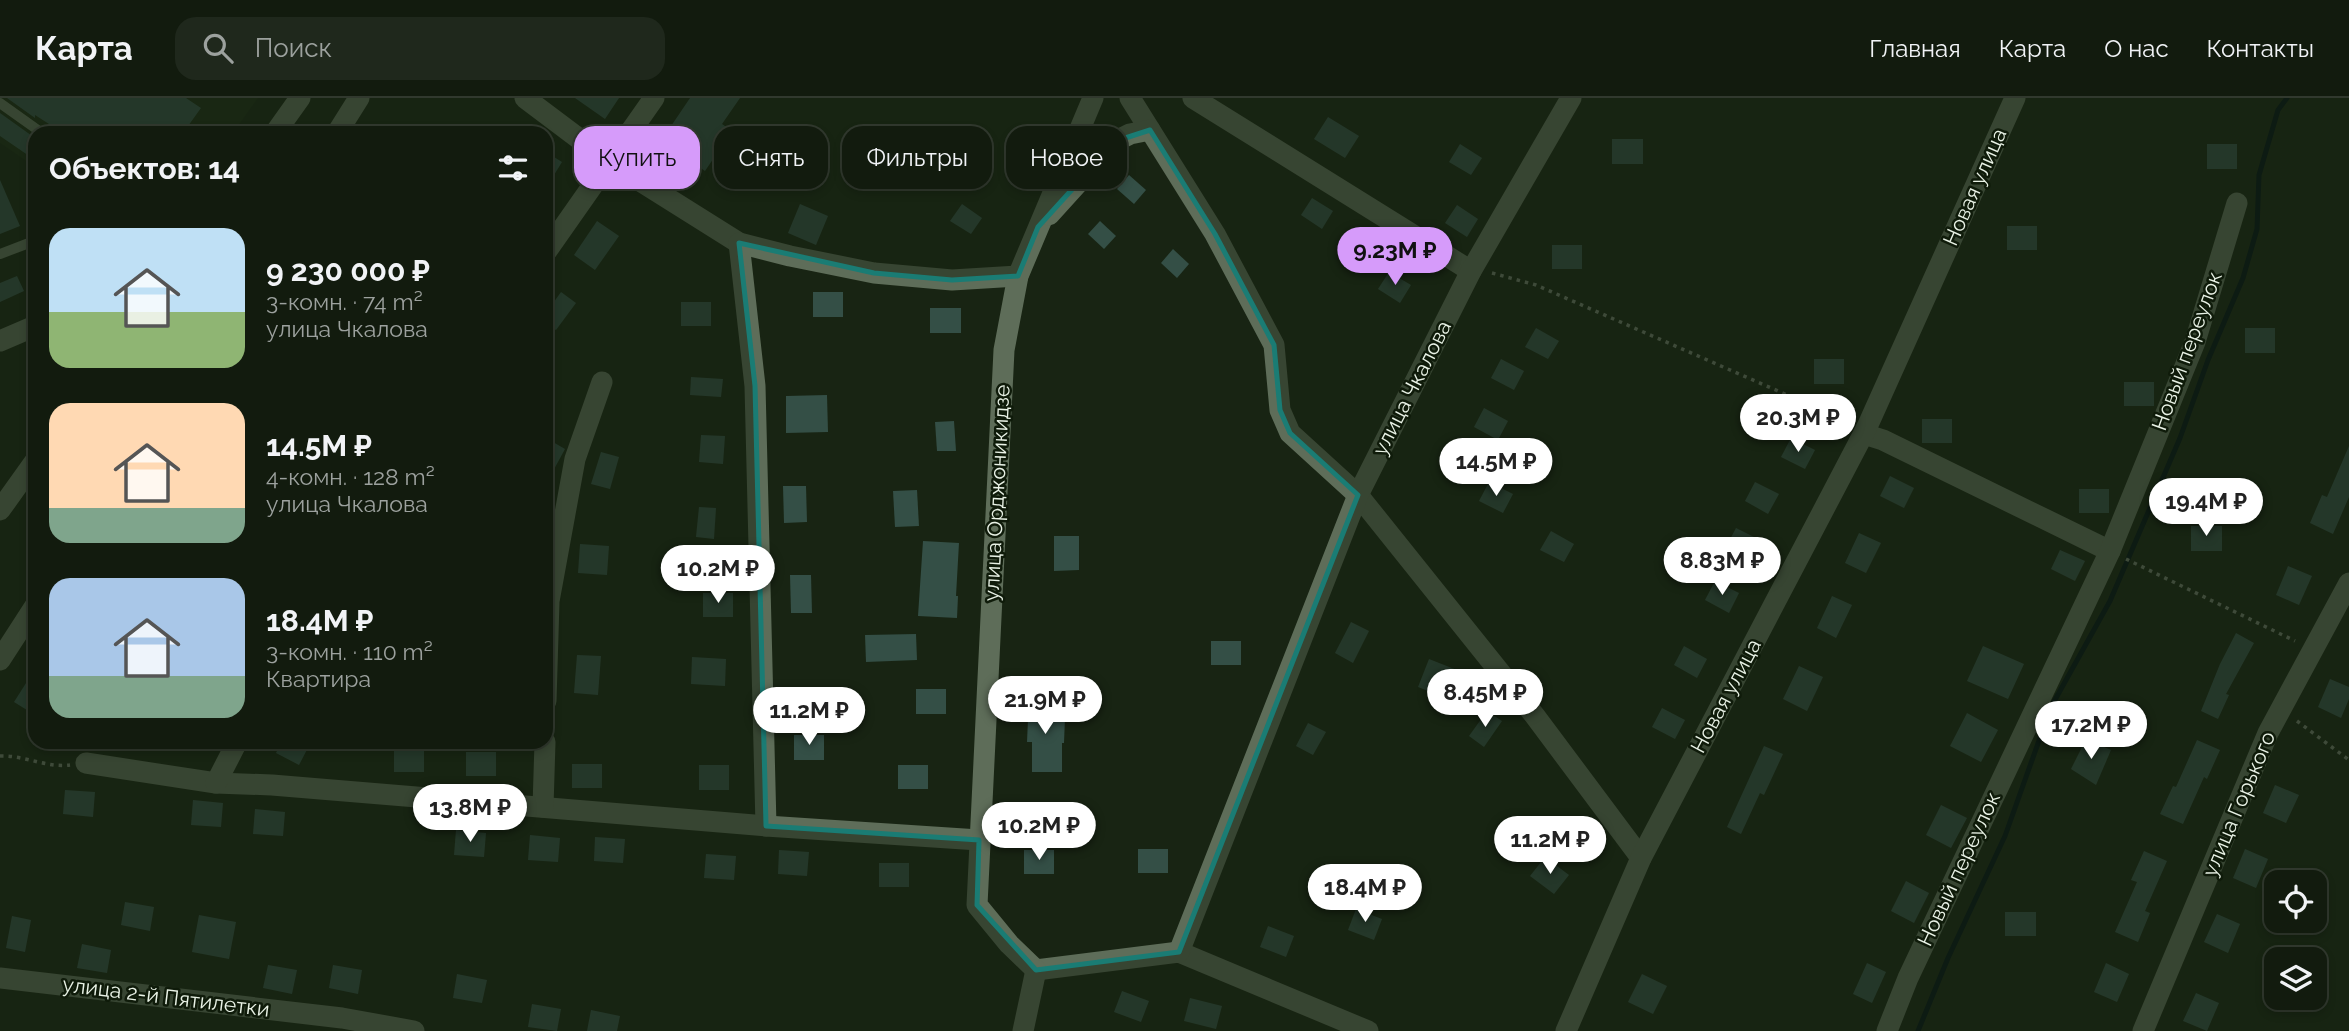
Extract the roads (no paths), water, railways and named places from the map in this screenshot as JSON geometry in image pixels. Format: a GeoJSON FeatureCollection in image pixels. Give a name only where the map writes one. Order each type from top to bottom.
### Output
{"type":"FeatureCollection","features":[{"type":"Feature","properties":{"kind":"street"},"geometry":{"type":"LineString","coordinates":[[280,126],[300,98]]}},
{"type":"Feature","properties":{"kind":"street"},"geometry":{"type":"LineString","coordinates":[[341,126],[359,98]]}},
{"type":"Feature","properties":{"kind":"street"},"geometry":{"type":"LineString","coordinates":[[525,98],[574,135]]}},
{"type":"Feature","properties":{"kind":"street"},"geometry":{"type":"LineString","coordinates":[[635,126],[654,98]]}},
{"type":"Feature","properties":{"kind":"street","name":"улица Орджоникидзе"},"geometry":{"type":"LineString","coordinates":[[1036,970],[1009,944],[977,905],[1004,350],[1018,276],[1093,98]]}},
{"type":"Feature","properties":{"kind":"street"},"geometry":{"type":"LineString","coordinates":[[1130,98],[1215,234],[1274,345],[1280,410],[1290,433],[1358,495],[1535,716],[1641,858]]}},
{"type":"Feature","properties":{"kind":"street"},"geometry":{"type":"LineString","coordinates":[[1193,98],[1472,270]]}},
{"type":"Feature","properties":{"kind":"street","name":"улица Чкалова"},"geometry":{"type":"LineString","coordinates":[[1179,952],[1358,495],[1472,270],[1571,98]]}},
{"type":"Feature","properties":{"kind":"street","name":"Новая улица"},"geometry":{"type":"LineString","coordinates":[[1566,1031],[1641,858],[1864,434],[2015,98]]}},
{"type":"Feature","properties":{"kind":"street"},"geometry":{"type":"LineString","coordinates":[[1038,227],[1116,141],[1130,134],[1150,130]]}},
{"type":"Feature","properties":{"kind":"street"},"geometry":{"type":"LineString","coordinates":[[553,242],[591,189]]}},
{"type":"Feature","properties":{"kind":"street"},"geometry":{"type":"LineString","coordinates":[[653,189],[739,243],[790,256],[874,273],[952,279],[1018,276]]}},
{"type":"Feature","properties":{"kind":"street","name":"Новый переулок"},"geometry":{"type":"LineString","coordinates":[[1887,1031],[1908,978],[2110,551],[2194,342],[2237,203]]}},
{"type":"Feature","properties":{"kind":"street"},"geometry":{"type":"LineString","coordinates":[[739,243],[755,386],[766,826]]}},
{"type":"Feature","properties":{"kind":"street"},"geometry":{"type":"LineString","coordinates":[[0,341],[28,329]]}},
{"type":"Feature","properties":{"kind":"street"},"geometry":{"type":"LineString","coordinates":[[553,582],[575,459],[603,382]]}},
{"type":"Feature","properties":{"kind":"street"},"geometry":{"type":"LineString","coordinates":[[1864,434],[1883,440],[2110,551]]}},
{"type":"Feature","properties":{"kind":"street"},"geometry":{"type":"LineString","coordinates":[[0,510],[28,471]]}},
{"type":"Feature","properties":{"kind":"street","name":"улица Горького"},"geometry":{"type":"LineString","coordinates":[[2143,1031],[2268,733],[2349,583]]}},
{"type":"Feature","properties":{"kind":"street"},"geometry":{"type":"LineString","coordinates":[[0,660],[28,617]]}},
{"type":"Feature","properties":{"kind":"street"},"geometry":{"type":"LineString","coordinates":[[216,783],[233,749]]}},
{"type":"Feature","properties":{"kind":"street"},"geometry":{"type":"LineString","coordinates":[[542,807],[545,749]]}},
{"type":"Feature","properties":{"kind":"street"},"geometry":{"type":"LineString","coordinates":[[86,763],[216,783],[272,785],[766,826],[979,840]]}},
{"type":"Feature","properties":{"kind":"street"},"geometry":{"type":"LineString","coordinates":[[1023,1031],[1036,970],[1179,952],[1368,1031]]}},
{"type":"Feature","properties":{"kind":"street","name":"улица 2-й Пятилетки"},"geometry":{"type":"LineString","coordinates":[[0,978],[342,1018],[414,1031]]}},
{"type":"Feature","properties":{"kind":"lane"},"geometry":{"type":"LineString","coordinates":[[0,103],[32,126]]}},
{"type":"Feature","properties":{"kind":"lane"},"geometry":{"type":"LineString","coordinates":[[0,254],[28,243]]}},
{"type":"Feature","properties":{"kind":"waterway"},"geometry":{"type":"LineString","coordinates":[[1918,1031],[1948,958],[2005,836],[2051,707],[2110,601],[2180,438],[2208,360],[2243,278],[2257,229],[2259,175],[2278,110],[2287,98]]}}]}
